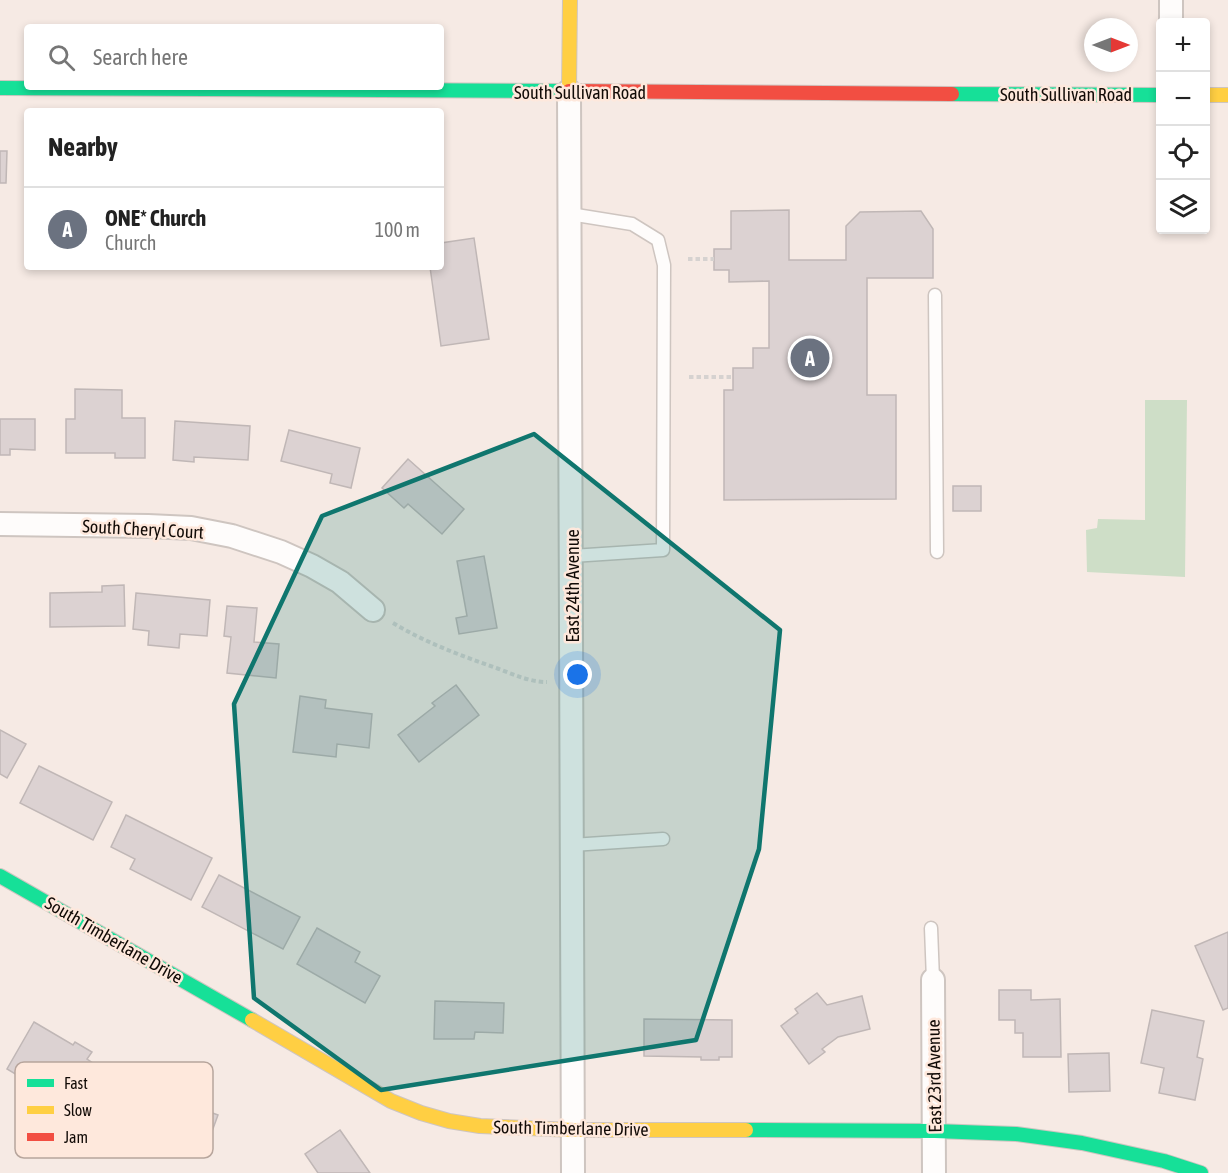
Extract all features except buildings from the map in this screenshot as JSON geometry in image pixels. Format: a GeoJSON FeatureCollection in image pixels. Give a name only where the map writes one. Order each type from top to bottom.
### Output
{"type":"FeatureCollection","features":[{"type":"Feature","properties":{"kind":"street","name":"East 24th Avenue"},"geometry":{"type":"LineString","coordinates":[[570,0],[573,1173]]}},
{"type":"Feature","properties":{"kind":"street"},"geometry":{"type":"LineString","coordinates":[[1171,0],[1171,18]]}},
{"type":"Feature","properties":{"kind":"street","name":"South Sullivan Road"},"geometry":{"type":"LineString","coordinates":[[0,88],[24,88]]}},
{"type":"Feature","properties":{"kind":"street","name":"South Sullivan Road"},"geometry":{"type":"LineString","coordinates":[[284,90],[1156,95]]}},
{"type":"Feature","properties":{"kind":"street"},"geometry":{"type":"LineString","coordinates":[[1210,95],[1228,95]]}},
{"type":"Feature","properties":{"kind":"street","name":"South Cheryl Court"},"geometry":{"type":"LineString","coordinates":[[0,524],[191,528],[232,536],[281,552],[312,566],[340,582],[373,610]]}},
{"type":"Feature","properties":{"kind":"street","name":"South Timberlane Drive"},"geometry":{"type":"LineString","coordinates":[[0,876],[51,903],[391,1101],[421,1113],[460,1123],[574,1130],[935,1131],[1016,1134],[1082,1143],[1164,1161],[1201,1173]]}},
{"type":"Feature","properties":{"kind":"street","name":"East 23rd Avenue"},"geometry":{"type":"LineString","coordinates":[[933,980],[934,1173]]}},
{"type":"Feature","properties":{"kind":"lane"},"geometry":{"type":"LineString","coordinates":[[570,214],[632,224],[658,240],[664,264],[663,550],[572,556]]}},
{"type":"Feature","properties":{"kind":"lane"},"geometry":{"type":"LineString","coordinates":[[935,295],[937,552]]}},
{"type":"Feature","properties":{"kind":"lane"},"geometry":{"type":"LineString","coordinates":[[573,845],[663,839]]}},
{"type":"Feature","properties":{"kind":"lane"},"geometry":{"type":"LineString","coordinates":[[931,928],[933,980]]}},
{"type":"Feature","properties":{"kind":"path"},"geometry":{"type":"LineString","coordinates":[[688,259],[714,259]]}},
{"type":"Feature","properties":{"kind":"path"},"geometry":{"type":"LineString","coordinates":[[689,377],[733,377]]}},
{"type":"Feature","properties":{"kind":"path"},"geometry":{"type":"LineString","coordinates":[[373,610],[412,635],[521,678],[540,682],[572,683]]}},
{"type":"Feature","properties":{"kind":"highlighted area"},"geometry":{"type":"Polygon","coordinates":[[[534,434],[780,630],[759,849],[696,1040],[381,1090],[254,998],[234,704],[322,516],[534,434]]]}},
{"type":"Feature","properties":{"kind":"green space"},"geometry":{"type":"Polygon","coordinates":[[[1145,400],[1187,400],[1185,577],[1087,572],[1086,530],[1097,528],[1098,519],[1145,520],[1145,400]]]}},
{"type":"Feature","properties":{"kind":"traffic: fast"},"geometry":{"type":"LineString","coordinates":[[0,88],[24,88]]}},
{"type":"Feature","properties":{"kind":"traffic: fast"},"geometry":{"type":"LineString","coordinates":[[379,90],[569,91]]}},
{"type":"Feature","properties":{"kind":"traffic: fast"},"geometry":{"type":"LineString","coordinates":[[952,94],[1156,95]]}},
{"type":"Feature","properties":{"kind":"traffic: fast"},"geometry":{"type":"LineString","coordinates":[[0,876],[252,1020]]}},
{"type":"Feature","properties":{"kind":"traffic: fast"},"geometry":{"type":"LineString","coordinates":[[746,1130],[1016,1134],[1082,1143],[1164,1161],[1201,1173]]}},
{"type":"Feature","properties":{"kind":"traffic: slow"},"geometry":{"type":"LineString","coordinates":[[569,91],[570,0]]}},
{"type":"Feature","properties":{"kind":"traffic: slow"},"geometry":{"type":"LineString","coordinates":[[1210,95],[1228,95]]}},
{"type":"Feature","properties":{"kind":"traffic: slow"},"geometry":{"type":"LineString","coordinates":[[252,1020],[391,1101],[449,1121],[480,1126],[574,1130],[746,1130]]}},
{"type":"Feature","properties":{"kind":"traffic: jam"},"geometry":{"type":"LineString","coordinates":[[569,91],[952,94]]}},
{"type":"Feature","properties":{"kind":"place","name":"ONE* Church"},"geometry":{"type":"Point","coordinates":[810,358]}}]}
